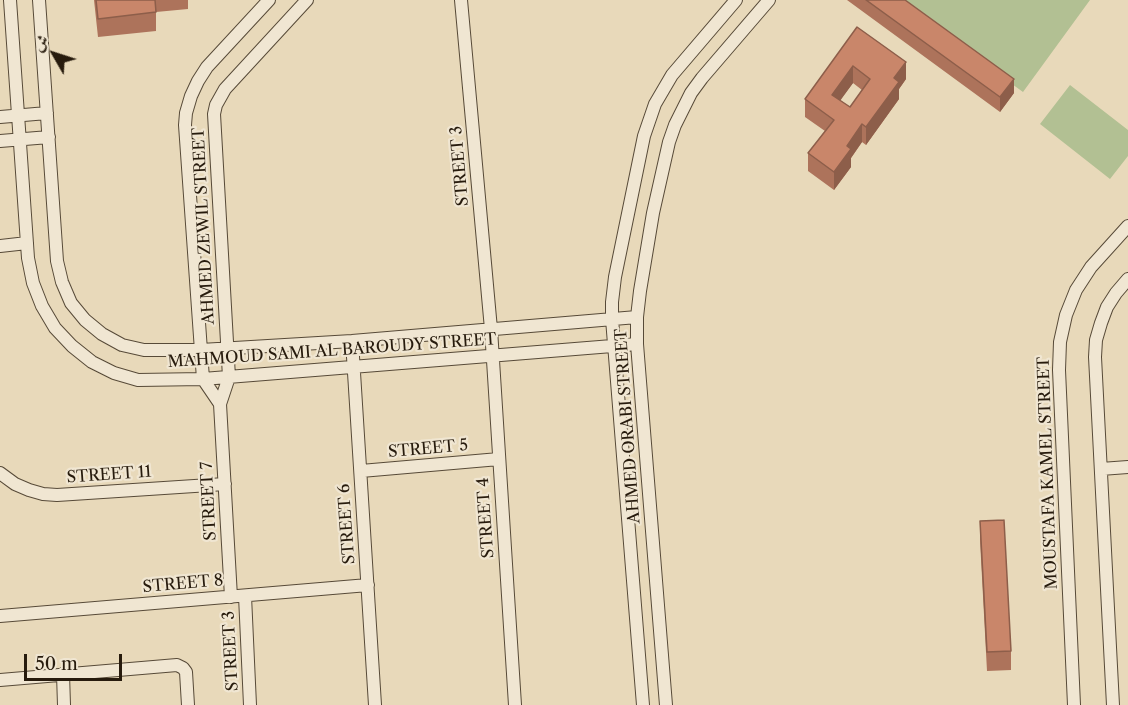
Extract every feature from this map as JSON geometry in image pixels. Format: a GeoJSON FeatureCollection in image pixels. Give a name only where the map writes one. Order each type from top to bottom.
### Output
{"type":"FeatureCollection","features":[{"type":"Feature","properties":{"kind":"street","name":"MAHMOUD SAMI AL BAROUDY STREET"},"geometry":{"type":"LineString","coordinates":[[10,0],[28,258],[33,283],[42,306],[55,328],[92,362],[114,373],[138,380],[203,380],[637,344]]}},
{"type":"Feature","properties":{"kind":"street","name":"MAHMOUD SAMI AL BAROUDY STREET"},"geometry":{"type":"LineString","coordinates":[[39,0],[57,261],[62,282],[72,303],[85,320],[102,334],[122,345],[144,350],[227,349],[637,317]]}},
{"type":"Feature","properties":{"kind":"street","name":"AHMED ZEWIL STREET"},"geometry":{"type":"LineString","coordinates":[[203,380],[186,113],[191,96],[207,67],[269,0]]}},
{"type":"Feature","properties":{"kind":"street","name":"AHMED ZEWIL STREET"},"geometry":{"type":"LineString","coordinates":[[220,404],[229,377],[214,123],[216,105],[225,89],[307,0]]}},
{"type":"Feature","properties":{"kind":"street","name":"STREET 3"},"geometry":{"type":"LineString","coordinates":[[461,0],[491,329]]}},
{"type":"Feature","properties":{"kind":"street","name":"AHMED ORABI STREET"},"geometry":{"type":"LineString","coordinates":[[643,705],[612,319],[615,277],[644,136],[655,104],[672,75],[736,0]]}},
{"type":"Feature","properties":{"kind":"street","name":"AHMED ORABI STREET"},"geometry":{"type":"LineString","coordinates":[[666,705],[637,344],[640,291],[653,213],[675,124],[691,93],[702,78],[769,0]]}},
{"type":"Feature","properties":{"kind":"street"},"geometry":{"type":"LineString","coordinates":[[0,117],[47,113]]}},
{"type":"Feature","properties":{"kind":"street"},"geometry":{"type":"LineString","coordinates":[[0,141],[49,137]]}},
{"type":"Feature","properties":{"kind":"street","name":"MOUSTAFA KAMEL STREET"},"geometry":{"type":"LineString","coordinates":[[1074,705],[1059,382],[1060,342],[1066,315],[1076,290],[1091,267],[1128,226]]}},
{"type":"Feature","properties":{"kind":"street"},"geometry":{"type":"LineString","coordinates":[[0,246],[27,243]]}},
{"type":"Feature","properties":{"kind":"street"},"geometry":{"type":"LineString","coordinates":[[1113,705],[1095,357],[1096,340],[1107,307],[1128,279]]}},
{"type":"Feature","properties":{"kind":"street","name":"STREET 4"},"geometry":{"type":"LineString","coordinates":[[491,329],[515,705]]}},
{"type":"Feature","properties":{"kind":"street","name":"STREET 6"},"geometry":{"type":"LineString","coordinates":[[352,341],[375,705]]}},
{"type":"Feature","properties":{"kind":"street"},"geometry":{"type":"LineString","coordinates":[[203,380],[220,404]]}},
{"type":"Feature","properties":{"kind":"street","name":"STREET 7"},"geometry":{"type":"LineString","coordinates":[[220,404],[231,597]]}},
{"type":"Feature","properties":{"kind":"street","name":"STREET 5"},"geometry":{"type":"LineString","coordinates":[[361,471],[499,459]]}},
{"type":"Feature","properties":{"kind":"street"},"geometry":{"type":"LineString","coordinates":[[1101,469],[1128,467]]}},
{"type":"Feature","properties":{"kind":"street","name":"STREET 11"},"geometry":{"type":"LineString","coordinates":[[0,473],[15,484],[29,490],[57,495],[225,484]]}},
{"type":"Feature","properties":{"kind":"street","name":"STREET 8"},"geometry":{"type":"LineString","coordinates":[[0,616],[368,585]]}},
{"type":"Feature","properties":{"kind":"street","name":"STREET 3"},"geometry":{"type":"LineString","coordinates":[[244,596],[250,705]]}},
{"type":"Feature","properties":{"kind":"street"},"geometry":{"type":"LineString","coordinates":[[0,680],[177,665],[186,672],[188,705]]}},
{"type":"Feature","properties":{"kind":"street"},"geometry":{"type":"LineString","coordinates":[[63,674],[64,705]]}},
{"type":"Feature","properties":{"kind":"green space"},"geometry":{"type":"Polygon","coordinates":[[[896,0],[1090,0],[1023,92],[896,0]]]}},
{"type":"Feature","properties":{"kind":"green space"},"geometry":{"type":"Polygon","coordinates":[[[1070,85],[1128,130],[1128,156],[1110,179],[1040,124],[1070,85]]]}},
{"type":"Feature","properties":{"kind":"building"},"geometry":{"type":"Polygon","coordinates":[[[96,0],[155,0],[156,12],[98,19],[96,0]]]}},
{"type":"Feature","properties":{"kind":"building"},"geometry":{"type":"Polygon","coordinates":[[[866,0],[905,0],[1014,79],[1000,97],[866,0]]]}},
{"type":"Feature","properties":{"kind":"building"},"geometry":{"type":"Polygon","coordinates":[[[857,27],[906,62],[894,78],[899,82],[866,127],[862,124],[847,146],[851,149],[834,172],[808,153],[834,120],[805,99],[857,27]],[[853,66],[832,95],[850,107],[870,79],[853,66]]]}},
{"type":"Feature","properties":{"kind":"building"},"geometry":{"type":"Polygon","coordinates":[[[1004,520],[1011,651],[987,652],[980,521],[1004,520]]]}}]}
